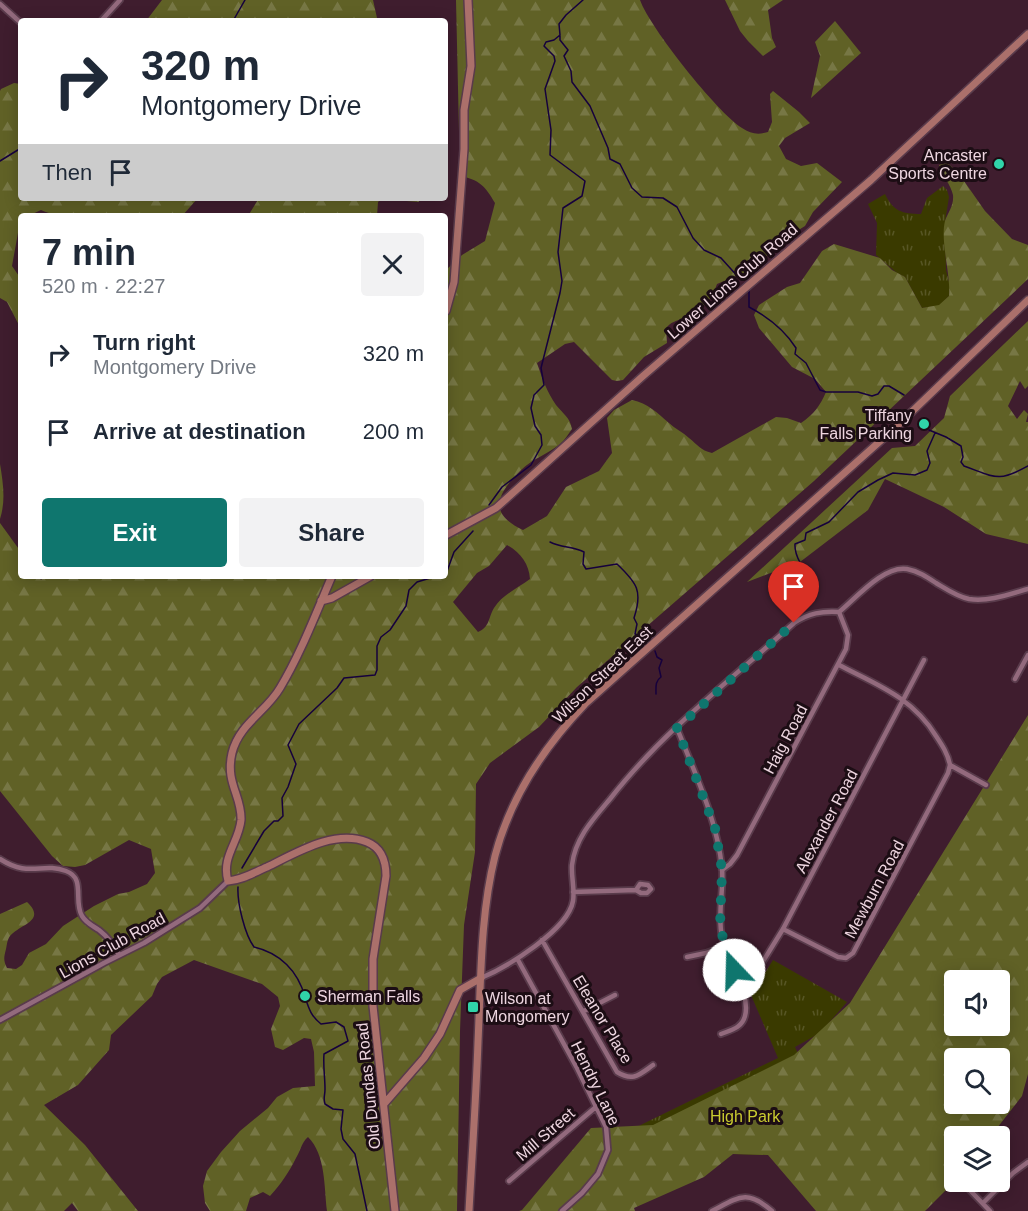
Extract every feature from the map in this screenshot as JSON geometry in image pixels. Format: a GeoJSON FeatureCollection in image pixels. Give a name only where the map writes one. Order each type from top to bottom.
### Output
{"type":"FeatureCollection","features":[{"type":"Feature","properties":{"kind":"street"},"geometry":{"type":"LineString","coordinates":[[104,18],[120,0]]}},
{"type":"Feature","properties":{"kind":"street"},"geometry":{"type":"LineString","coordinates":[[448,304],[454,282],[464,149],[464,110],[471,66],[468,0]]}},
{"type":"Feature","properties":{"kind":"street"},"geometry":{"type":"LineString","coordinates":[[0,4],[18,20]]}},
{"type":"Feature","properties":{"kind":"street","name":"Lower Lions Club Road"},"geometry":{"type":"LineString","coordinates":[[448,534],[496,508],[660,361],[871,180],[1028,34]]}},
{"type":"Feature","properties":{"kind":"street","name":"Wilson Street East"},"geometry":{"type":"LineString","coordinates":[[469,1211],[486,916],[495,856],[514,805],[532,770],[570,720],[644,651],[896,427],[1028,300]]}},
{"type":"Feature","properties":{"kind":"street"},"geometry":{"type":"LineString","coordinates":[[384,1104],[424,1058],[440,1034],[460,990],[518,960],[542,940],[568,912],[573,900],[573,860],[579,841],[631,774],[677,728],[794,623],[812,614],[826,611],[839,612],[874,581],[897,568],[917,572],[967,599],[989,598],[1028,589]]}},
{"type":"Feature","properties":{"kind":"street"},"geometry":{"type":"LineString","coordinates":[[233,880],[225,873],[226,862],[241,819],[230,776],[232,751],[242,731],[279,690],[331,579]]}},
{"type":"Feature","properties":{"kind":"street"},"geometry":{"type":"LineString","coordinates":[[321,601],[332,598],[366,579]]}},
{"type":"Feature","properties":{"kind":"street","name":"Haig Road"},"geometry":{"type":"LineString","coordinates":[[722,870],[737,855],[846,649],[848,635],[839,612]]}},
{"type":"Feature","properties":{"kind":"street"},"geometry":{"type":"LineString","coordinates":[[1015,679],[1028,655]]}},
{"type":"Feature","properties":{"kind":"street","name":"Alexander Road"},"geometry":{"type":"LineString","coordinates":[[741,984],[754,976],[783,929],[924,660]]}},
{"type":"Feature","properties":{"kind":"street"},"geometry":{"type":"LineString","coordinates":[[838,665],[903,700],[920,713],[931,728],[950,765],[986,785]]}},
{"type":"Feature","properties":{"kind":"street"},"geometry":{"type":"LineString","coordinates":[[677,728],[713,818],[722,870],[720,926],[745,999],[744,1019],[739,1027],[721,1034]]}},
{"type":"Feature","properties":{"kind":"street","name":"Mewburn Road"},"geometry":{"type":"LineString","coordinates":[[783,929],[838,957],[846,958],[853,953],[948,773],[950,765]]}},
{"type":"Feature","properties":{"kind":"street","name":"Old Dundas Road"},"geometry":{"type":"LineString","coordinates":[[233,880],[315,845],[339,838],[363,840],[373,844],[381,852],[386,864],[386,876],[373,959],[372,981],[395,1211]]}},
{"type":"Feature","properties":{"kind":"street"},"geometry":{"type":"LineString","coordinates":[[0,858],[10,866],[26,870],[57,868],[68,871],[76,877],[79,888],[78,906],[82,915],[89,924],[108,938],[119,955]]}},
{"type":"Feature","properties":{"kind":"street","name":"Lions Club Road"},"geometry":{"type":"LineString","coordinates":[[0,1020],[144,943],[200,908],[233,880]]}},
{"type":"Feature","properties":{"kind":"street"},"geometry":{"type":"LineString","coordinates":[[573,892],[636,890]]}},
{"type":"Feature","properties":{"kind":"street","name":"Eleanor Place"},"geometry":{"type":"LineString","coordinates":[[542,940],[617,1072],[627,1078],[639,1075],[653,1065]]}},
{"type":"Feature","properties":{"kind":"street"},"geometry":{"type":"LineString","coordinates":[[687,957],[725,946]]}},
{"type":"Feature","properties":{"kind":"street","name":"Hendry Lane"},"geometry":{"type":"LineString","coordinates":[[518,960],[597,1106],[606,1127],[608,1150],[597,1174],[562,1211]]}},
{"type":"Feature","properties":{"kind":"street"},"geometry":{"type":"LineString","coordinates":[[584,1011],[615,995]]}},
{"type":"Feature","properties":{"kind":"street","name":"Mill Street"},"geometry":{"type":"LineString","coordinates":[[509,1181],[597,1106]]}},
{"type":"Feature","properties":{"kind":"street"},"geometry":{"type":"LineString","coordinates":[[983,1203],[1013,1173],[1028,1162]]}},
{"type":"Feature","properties":{"kind":"street"},"geometry":{"type":"LineString","coordinates":[[972,1192],[990,1211]]}},
{"type":"Feature","properties":{"kind":"street"},"geometry":{"type":"LineString","coordinates":[[712,1211],[734,1199],[748,1196],[757,1199],[772,1211]]}},
{"type":"Feature","properties":{"kind":"green space"},"geometry":{"type":"Polygon","coordinates":[[[162,0],[373,0],[377,18],[148,18],[162,0]]]}},
{"type":"Feature","properties":{"kind":"green space"},"geometry":{"type":"Polygon","coordinates":[[[456,0],[640,0],[670,49],[701,88],[731,119],[752,133],[768,132],[772,122],[770,94],[773,91],[810,123],[785,138],[779,146],[786,159],[801,166],[817,163],[842,182],[813,212],[805,226],[784,239],[753,269],[717,284],[704,305],[668,326],[666,328],[667,343],[644,357],[623,380],[612,380],[574,342],[565,344],[537,363],[550,395],[568,419],[572,429],[560,444],[521,470],[502,495],[499,503],[504,517],[523,530],[547,516],[566,487],[599,471],[612,453],[607,418],[614,410],[632,400],[643,403],[699,447],[712,453],[776,417],[801,423],[810,416],[819,406],[826,392],[815,379],[792,367],[759,328],[754,315],[759,305],[787,287],[800,283],[822,251],[834,244],[880,258],[892,270],[905,277],[922,308],[939,305],[949,296],[944,229],[952,206],[953,195],[939,165],[947,163],[957,171],[985,211],[1012,239],[1028,245],[1028,279],[814,481],[577,687],[539,727],[490,763],[476,784],[475,852],[464,925],[457,1211],[327,1211],[321,1162],[314,1144],[308,1137],[302,1144],[288,1173],[270,1196],[263,1192],[250,1198],[246,1211],[210,1211],[205,1203],[203,1186],[207,1171],[240,1131],[268,1108],[277,1097],[293,1088],[315,1086],[314,1052],[311,1039],[304,1038],[283,1050],[275,1047],[271,1029],[280,1006],[278,997],[262,984],[194,960],[162,977],[152,996],[111,1035],[109,1050],[78,1085],[44,1105],[85,1145],[138,1211],[78,1211],[72,1203],[64,1211],[0,1211],[0,914],[27,902],[34,914],[30,922],[14,932],[8,941],[4,956],[5,963],[7,968],[16,969],[22,965],[29,953],[46,944],[63,926],[118,894],[147,884],[155,873],[151,849],[129,840],[85,865],[63,866],[52,856],[0,791],[0,523],[18,548],[18,579],[448,579],[448,268],[462,255],[485,241],[495,203],[481,185],[460,176],[456,0]],[[507,545],[489,566],[477,573],[453,602],[478,632],[487,625],[494,608],[501,599],[530,579],[526,564],[520,555],[507,545]]]}},
{"type":"Feature","properties":{"kind":"green space"},"geometry":{"type":"Polygon","coordinates":[[[725,0],[783,0],[768,10],[772,38],[776,47],[763,56],[740,31],[725,0]]]}},
{"type":"Feature","properties":{"kind":"green space"},"geometry":{"type":"Polygon","coordinates":[[[835,21],[861,53],[811,98],[820,56],[815,42],[835,21]]]}},
{"type":"Feature","properties":{"kind":"green space"},"geometry":{"type":"Polygon","coordinates":[[[18,84],[18,201],[195,201],[185,213],[50,213],[41,210],[34,213],[18,213],[18,233],[12,266],[18,275],[18,323],[7,302],[0,298],[1,89],[18,84]]]}},
{"type":"Feature","properties":{"kind":"green space"},"geometry":{"type":"Polygon","coordinates":[[[943,186],[949,197],[945,222],[949,296],[939,306],[922,308],[905,277],[876,255],[877,223],[868,204],[885,194],[895,208],[908,213],[921,214],[927,198],[943,186]]]}},
{"type":"Feature","properties":{"kind":"green space"},"geometry":{"type":"Polygon","coordinates":[[[257,201],[379,201],[377,213],[250,213],[257,201]]]}},
{"type":"Feature","properties":{"kind":"green space"},"geometry":{"type":"Polygon","coordinates":[[[1028,321],[1028,386],[1025,389],[1020,381],[1008,406],[1017,419],[1024,410],[1028,414],[1026,422],[1028,422],[1028,544],[986,534],[944,507],[885,479],[868,510],[800,562],[747,582],[892,448],[915,446],[944,418],[950,396],[1028,321]]]}},
{"type":"Feature","properties":{"kind":"green space"},"geometry":{"type":"Polygon","coordinates":[[[0,464],[3,498],[0,519],[0,464]]]}},
{"type":"Feature","properties":{"kind":"green space"},"geometry":{"type":"Polygon","coordinates":[[[1028,715],[1028,1074],[1022,1096],[1010,1111],[1010,1048],[944,1048],[944,1114],[1008,1114],[999,1126],[944,1126],[944,1192],[925,1211],[816,1211],[768,1155],[733,1154],[704,1177],[634,1208],[635,1211],[519,1211],[591,1128],[653,1125],[794,1055],[850,1003],[1028,715]]]}},
{"type":"Feature","properties":{"kind":"green space","name":"High Park"},"geometry":{"type":"Polygon","coordinates":[[[773,960],[847,1002],[820,1033],[795,1047],[809,1077],[768,1155],[733,1154],[614,1138],[778,1058],[751,995],[773,960]]]}},
{"type":"Feature","properties":{"kind":"waterway"},"geometry":{"type":"LineString","coordinates":[[235,18],[245,0]]}},
{"type":"Feature","properties":{"kind":"waterway"},"geometry":{"type":"LineString","coordinates":[[489,505],[502,487],[531,465],[542,445],[541,435],[535,426],[531,408],[534,395],[544,385],[541,368],[562,281],[558,252],[563,208],[582,196],[585,181],[550,155],[551,130],[545,89],[555,61],[554,56],[544,46],[546,42],[560,35],[559,24],[583,0]]}},
{"type":"Feature","properties":{"kind":"waterway"},"geometry":{"type":"LineString","coordinates":[[560,36],[560,40],[568,50],[564,56],[571,71],[572,82],[590,106],[608,148],[610,159],[620,164],[632,188],[642,197],[663,198],[677,207],[693,238],[704,250],[721,258],[740,279]]}},
{"type":"Feature","properties":{"kind":"waterway"},"geometry":{"type":"LineString","coordinates":[[0,161],[18,150]]}},
{"type":"Feature","properties":{"kind":"waterway"},"geometry":{"type":"LineString","coordinates":[[749,291],[749,307],[781,329],[796,348],[795,354],[806,363],[820,390],[858,392],[872,396],[878,394],[884,386],[889,386],[904,395]]}},
{"type":"Feature","properties":{"kind":"waterway"},"geometry":{"type":"LineString","coordinates":[[929,430],[961,446],[963,457],[961,462],[964,466],[983,473],[996,476],[1009,475],[1028,466]]}},
{"type":"Feature","properties":{"kind":"waterway"},"geometry":{"type":"LineString","coordinates":[[815,583],[804,570],[795,544],[805,540],[806,533],[829,522],[858,492],[878,480],[893,473],[915,475],[927,470],[930,463],[927,451],[935,433]]}},
{"type":"Feature","properties":{"kind":"waterway"},"geometry":{"type":"LineString","coordinates":[[448,568],[454,552],[473,531]]}},
{"type":"Feature","properties":{"kind":"waterway"},"geometry":{"type":"LineString","coordinates":[[550,542],[584,552],[583,564],[586,569],[617,564],[634,582],[638,594],[634,618],[637,624],[635,634],[645,637]]}},
{"type":"Feature","properties":{"kind":"waterway"},"geometry":{"type":"LineString","coordinates":[[242,868],[264,831],[283,816],[282,798],[296,764],[288,745],[299,724],[337,688],[344,678],[375,675],[377,646],[381,637],[390,630],[406,606],[409,590],[417,582],[427,579]]}},
{"type":"Feature","properties":{"kind":"waterway"},"geometry":{"type":"LineString","coordinates":[[655,651],[657,657],[662,660],[659,668],[661,677],[657,682],[656,694]]}},
{"type":"Feature","properties":{"kind":"waterway"},"geometry":{"type":"LineString","coordinates":[[238,887],[242,918],[254,947],[272,954],[293,971],[311,1012],[321,1024],[336,1022],[344,1027],[348,1041],[324,1054],[324,1100],[325,1104],[333,1109],[343,1110],[341,1129],[343,1139],[355,1154],[367,1211]]}},
{"type":"Feature","properties":{"kind":"place","name":"Ancaster Sports Centre"},"geometry":{"type":"Point","coordinates":[999,164]}},
{"type":"Feature","properties":{"kind":"place","name":"Tiffany Falls Parking"},"geometry":{"type":"Point","coordinates":[924,424]}},
{"type":"Feature","properties":{"kind":"place","name":"Sherman Falls"},"geometry":{"type":"Point","coordinates":[305,996]}},
{"type":"Feature","properties":{"kind":"place","name":"Wilson at Mongomery"},"geometry":{"type":"Point","coordinates":[473,1007]}},
{"type":"Feature","properties":{"kind":"route"},"geometry":{"type":"LineString","coordinates":[[734,970],[720,926],[722,870],[713,818],[677,728],[794,623]]}}]}
